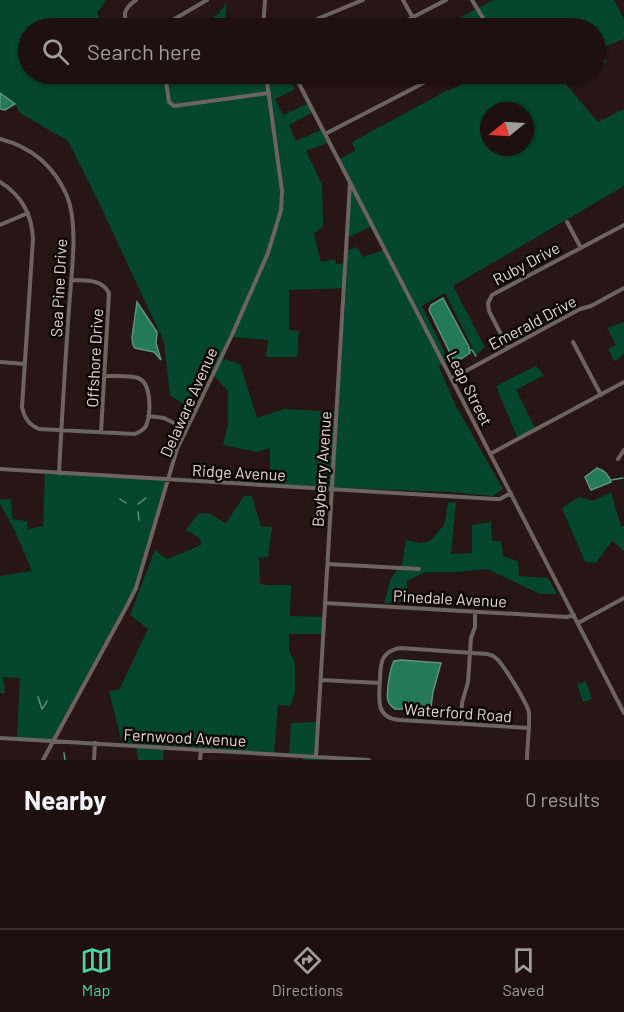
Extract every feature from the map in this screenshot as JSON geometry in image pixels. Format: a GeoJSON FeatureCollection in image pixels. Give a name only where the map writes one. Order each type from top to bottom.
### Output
{"type":"FeatureCollection","features":[{"type":"Feature","properties":{"kind":"street"},"geometry":{"type":"LineString","coordinates":[[125,18],[127,6],[136,0]]}},
{"type":"Feature","properties":{"kind":"street"},"geometry":{"type":"LineString","coordinates":[[176,18],[207,0]]}},
{"type":"Feature","properties":{"kind":"street"},"geometry":{"type":"LineString","coordinates":[[264,18],[265,0]]}},
{"type":"Feature","properties":{"kind":"street"},"geometry":{"type":"LineString","coordinates":[[319,18],[363,0]]}},
{"type":"Feature","properties":{"kind":"street"},"geometry":{"type":"LineString","coordinates":[[403,0],[412,18],[446,0]]}},
{"type":"Feature","properties":{"kind":"street"},"geometry":{"type":"LineString","coordinates":[[472,0],[483,18]]}},
{"type":"Feature","properties":{"kind":"street"},"geometry":{"type":"LineString","coordinates":[[167,84],[170,104],[174,106],[269,93]]}},
{"type":"Feature","properties":{"kind":"street","name":"Delaware Avenue"},"geometry":{"type":"LineString","coordinates":[[43,760],[136,588],[177,449],[225,350],[273,239],[281,210],[282,191],[268,84]]}},
{"type":"Feature","properties":{"kind":"street","name":"Leap Street"},"geometry":{"type":"LineString","coordinates":[[299,84],[624,713]]}},
{"type":"Feature","properties":{"kind":"street"},"geometry":{"type":"LineString","coordinates":[[325,134],[422,84]]}},
{"type":"Feature","properties":{"kind":"street","name":"Sea Pine Drive"},"geometry":{"type":"LineString","coordinates":[[0,139],[22,147],[38,157],[52,171],[62,186],[72,218],[59,473]]}},
{"type":"Feature","properties":{"kind":"street"},"geometry":{"type":"LineString","coordinates":[[0,182],[18,196],[28,213],[32,227],[22,407],[26,418],[39,429],[138,433],[146,426],[148,416],[149,394],[146,384],[137,377],[105,376]]}},
{"type":"Feature","properties":{"kind":"street","name":"Bayberry Avenue"},"geometry":{"type":"LineString","coordinates":[[316,757],[350,182]]}},
{"type":"Feature","properties":{"kind":"street"},"geometry":{"type":"LineString","coordinates":[[0,225],[28,213]]}},
{"type":"Feature","properties":{"kind":"street"},"geometry":{"type":"LineString","coordinates":[[567,222],[581,248]]}},
{"type":"Feature","properties":{"kind":"street","name":"Ruby Drive"},"geometry":{"type":"LineString","coordinates":[[508,348],[489,311],[491,296],[624,225]]}},
{"type":"Feature","properties":{"kind":"street","name":"Offshore Drive"},"geometry":{"type":"LineString","coordinates":[[70,280],[98,282],[105,286],[109,293],[101,432]]}},
{"type":"Feature","properties":{"kind":"street","name":"Emerald Drive"},"geometry":{"type":"LineString","coordinates":[[452,379],[580,309],[591,306],[624,288]]}},
{"type":"Feature","properties":{"kind":"street"},"geometry":{"type":"LineString","coordinates":[[573,342],[601,394]]}},
{"type":"Feature","properties":{"kind":"street"},"geometry":{"type":"LineString","coordinates":[[0,362],[25,364]]}},
{"type":"Feature","properties":{"kind":"street"},"geometry":{"type":"LineString","coordinates":[[490,454],[624,382]]}},
{"type":"Feature","properties":{"kind":"street"},"geometry":{"type":"LineString","coordinates":[[148,416],[164,418],[186,429]]}},
{"type":"Feature","properties":{"kind":"street"},"geometry":{"type":"LineString","coordinates":[[618,459],[624,450]]}},
{"type":"Feature","properties":{"kind":"street","name":"Ridge Avenue"},"geometry":{"type":"LineString","coordinates":[[0,469],[495,499],[511,493]]}},
{"type":"Feature","properties":{"kind":"street"},"geometry":{"type":"LineString","coordinates":[[328,564],[418,569]]}},
{"type":"Feature","properties":{"kind":"street"},"geometry":{"type":"LineString","coordinates":[[578,623],[624,598]]}},
{"type":"Feature","properties":{"kind":"street","name":"Pinedale Avenue"},"geometry":{"type":"LineString","coordinates":[[325,603],[567,617],[574,615]]}},
{"type":"Feature","properties":{"kind":"street"},"geometry":{"type":"LineString","coordinates":[[461,724],[476,612]]}},
{"type":"Feature","properties":{"kind":"street","name":"Waterford Road"},"geometry":{"type":"LineString","coordinates":[[526,760],[529,728],[529,712],[526,703],[495,657],[487,654],[401,648],[386,654],[382,661],[379,705],[383,713],[390,718],[529,728]]}},
{"type":"Feature","properties":{"kind":"street"},"geometry":{"type":"LineString","coordinates":[[321,680],[380,683]]}},
{"type":"Feature","properties":{"kind":"street","name":"Fernwood Avenue"},"geometry":{"type":"LineString","coordinates":[[0,738],[369,760]]}},
{"type":"Feature","properties":{"kind":"street"},"geometry":{"type":"LineString","coordinates":[[94,760],[95,743]]}},
{"type":"Feature","properties":{"kind":"street"},"geometry":{"type":"LineString","coordinates":[[200,760],[201,750]]}},
{"type":"Feature","properties":{"kind":"shaded area"},"geometry":{"type":"Polygon","coordinates":[[[0,0],[106,0],[97,13],[100,18],[18,18],[18,84],[293,84],[295,89],[275,99],[283,115],[309,103],[314,112],[289,125],[296,141],[323,129],[330,142],[306,151],[322,184],[323,227],[314,233],[321,262],[335,259],[336,264],[347,263],[346,250],[357,247],[363,257],[386,249],[373,226],[347,238],[350,181],[339,159],[355,151],[352,142],[446,91],[463,84],[566,84],[598,122],[624,109],[624,186],[453,286],[485,347],[476,355],[445,293],[422,306],[448,359],[439,367],[455,404],[503,489],[493,496],[449,492],[270,485],[270,448],[257,452],[223,445],[228,424],[228,391],[207,368],[187,407],[170,395],[164,342],[68,141],[20,113],[15,104],[0,93],[0,0]],[[346,288],[289,290],[289,330],[299,331],[297,357],[266,357],[268,340],[231,337],[221,358],[240,364],[257,418],[284,409],[338,412],[346,288]]]}},
{"type":"Feature","properties":{"kind":"shaded area"},"geometry":{"type":"Polygon","coordinates":[[[493,0],[614,0],[624,19],[624,39],[606,46],[606,18],[459,18],[493,0]]]}},
{"type":"Feature","properties":{"kind":"shaded area"},"geometry":{"type":"Polygon","coordinates":[[[227,3],[225,18],[212,18],[227,3]]]}},
{"type":"Feature","properties":{"kind":"shaded area"},"geometry":{"type":"Polygon","coordinates":[[[0,93],[15,104],[5,110],[0,109],[0,93]]]}},
{"type":"Feature","properties":{"kind":"shaded area"},"geometry":{"type":"Polygon","coordinates":[[[443,298],[469,347],[470,353],[456,361],[429,310],[431,305],[443,298]]]}},
{"type":"Feature","properties":{"kind":"shaded area"},"geometry":{"type":"Polygon","coordinates":[[[137,302],[157,332],[156,343],[161,360],[154,352],[135,348],[133,345],[137,302]]]}},
{"type":"Feature","properties":{"kind":"shaded area"},"geometry":{"type":"Polygon","coordinates":[[[624,322],[624,353],[614,361],[608,349],[616,345],[607,328],[624,322]]]}},
{"type":"Feature","properties":{"kind":"shaded area"},"geometry":{"type":"Polygon","coordinates":[[[536,366],[544,375],[516,390],[536,430],[518,439],[496,386],[536,366]]]}},
{"type":"Feature","properties":{"kind":"shaded area"},"geometry":{"type":"Polygon","coordinates":[[[597,468],[606,473],[611,482],[591,490],[585,477],[597,468]]]}},
{"type":"Feature","properties":{"kind":"shaded area"},"geometry":{"type":"Polygon","coordinates":[[[45,471],[168,480],[138,582],[54,741],[17,738],[20,678],[3,677],[5,693],[0,693],[0,576],[32,571],[14,529],[0,504],[0,499],[11,499],[12,519],[27,521],[28,529],[43,526],[45,471]]]}},
{"type":"Feature","properties":{"kind":"shaded area"},"geometry":{"type":"Polygon","coordinates":[[[611,492],[621,526],[624,526],[624,551],[612,541],[596,563],[585,562],[562,508],[579,497],[593,501],[611,492]]]}},
{"type":"Feature","properties":{"kind":"shaded area"},"geometry":{"type":"Polygon","coordinates":[[[244,496],[252,496],[261,526],[272,527],[268,557],[259,558],[260,584],[291,585],[290,616],[325,617],[324,634],[289,634],[289,651],[295,662],[295,693],[290,706],[278,705],[274,754],[164,745],[163,760],[138,760],[136,744],[122,743],[109,691],[119,690],[148,629],[130,615],[155,550],[167,559],[201,545],[200,538],[186,530],[198,514],[208,513],[226,523],[244,496]]]}},
{"type":"Feature","properties":{"kind":"shaded area"},"geometry":{"type":"Polygon","coordinates":[[[456,502],[451,554],[472,553],[472,525],[491,522],[492,541],[501,541],[503,556],[518,561],[519,576],[548,578],[557,594],[540,594],[487,569],[425,572],[407,581],[407,601],[384,603],[391,578],[402,564],[406,540],[420,543],[430,541],[444,525],[448,503],[456,502]]]}},
{"type":"Feature","properties":{"kind":"shaded area"},"geometry":{"type":"Polygon","coordinates":[[[394,661],[441,663],[429,709],[395,709],[389,704],[391,669],[394,661]]]}},
{"type":"Feature","properties":{"kind":"shaded area"},"geometry":{"type":"Polygon","coordinates":[[[586,681],[592,699],[583,702],[577,684],[586,681]]]}},
{"type":"Feature","properties":{"kind":"shaded area"},"geometry":{"type":"Polygon","coordinates":[[[318,722],[317,757],[324,757],[324,760],[303,760],[303,756],[289,755],[291,723],[318,722]]]}},
{"type":"Feature","properties":{"kind":"waterway"},"geometry":{"type":"LineString","coordinates":[[469,350],[472,350],[476,356]]}},
{"type":"Feature","properties":{"kind":"waterway"},"geometry":{"type":"LineString","coordinates":[[456,361],[456,367]]}},
{"type":"Feature","properties":{"kind":"waterway"},"geometry":{"type":"LineString","coordinates":[[611,480],[623,478]]}},
{"type":"Feature","properties":{"kind":"waterway"},"geometry":{"type":"LineString","coordinates":[[138,504],[146,498]]}},
{"type":"Feature","properties":{"kind":"waterway"},"geometry":{"type":"LineString","coordinates":[[120,499],[126,503]]}},
{"type":"Feature","properties":{"kind":"waterway"},"geometry":{"type":"LineString","coordinates":[[138,512],[139,520]]}},
{"type":"Feature","properties":{"kind":"waterway"},"geometry":{"type":"LineString","coordinates":[[38,697],[42,709]]}},
{"type":"Feature","properties":{"kind":"waterway"},"geometry":{"type":"LineString","coordinates":[[43,708],[47,701]]}},
{"type":"Feature","properties":{"kind":"waterway"},"geometry":{"type":"LineString","coordinates":[[64,753],[65,760]]}}]}
